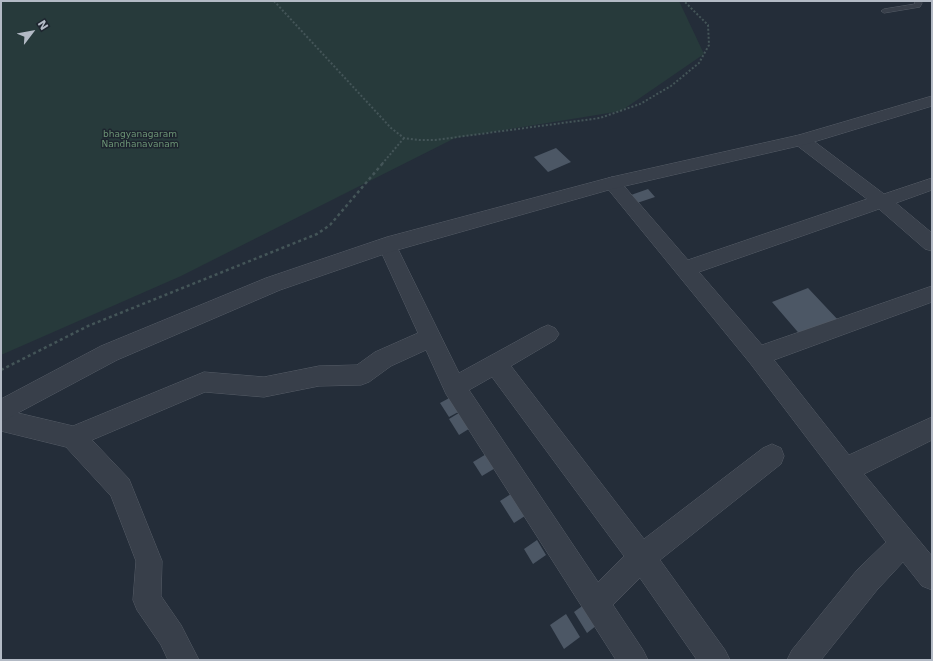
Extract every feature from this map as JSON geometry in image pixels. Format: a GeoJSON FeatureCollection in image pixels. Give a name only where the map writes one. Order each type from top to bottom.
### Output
{"type":"FeatureCollection","features":[{"type":"Feature","properties":{"kind":"street"},"geometry":{"type":"LineString","coordinates":[[1,411],[109,352],[274,284],[387,245],[612,182],[801,140],[932,101]]}},
{"type":"Feature","properties":{"kind":"street"},"geometry":{"type":"LineString","coordinates":[[801,140],[880,200],[932,244]]}},
{"type":"Feature","properties":{"kind":"street"},"geometry":{"type":"LineString","coordinates":[[612,182],[758,356],[845,470],[932,576]]}},
{"type":"Feature","properties":{"kind":"street"},"geometry":{"type":"LineString","coordinates":[[684,269],[880,200],[932,184]]}},
{"type":"Feature","properties":{"kind":"street"},"geometry":{"type":"LineString","coordinates":[[387,245],[454,388],[633,660]]}},
{"type":"Feature","properties":{"kind":"street"},"geometry":{"type":"LineString","coordinates":[[758,356],[932,294]]}},
{"type":"Feature","properties":{"kind":"street"},"geometry":{"type":"LineString","coordinates":[[454,388],[495,363],[548,334]]}},
{"type":"Feature","properties":{"kind":"street"},"geometry":{"type":"LineString","coordinates":[[73,437],[204,382],[264,387],[319,376],[361,376],[383,359],[430,338]]}},
{"type":"Feature","properties":{"kind":"street"},"geometry":{"type":"LineString","coordinates":[[495,363],[642,558],[715,660]]}},
{"type":"Feature","properties":{"kind":"street"},"geometry":{"type":"LineString","coordinates":[[1,420],[73,437],[120,488],[149,561],[147,600],[171,635],[184,660]]}},
{"type":"Feature","properties":{"kind":"street"},"geometry":{"type":"LineString","coordinates":[[845,470],[932,428]]}},
{"type":"Feature","properties":{"kind":"street"},"geometry":{"type":"LineString","coordinates":[[595,603],[642,558],[772,456]]}},
{"type":"Feature","properties":{"kind":"street"},"geometry":{"type":"LineString","coordinates":[[802,660],[868,580],[904,543]]}},
{"type":"Feature","properties":{"kind":"lane"},"geometry":{"type":"LineString","coordinates":[[884,11],[918,6],[918,1]]}},
{"type":"Feature","properties":{"kind":"path"},"geometry":{"type":"LineString","coordinates":[[274,1],[381,118],[404,138],[419,140],[436,140],[600,118],[640,104],[671,86],[699,62],[709,45],[708,25],[684,1]]}},
{"type":"Feature","properties":{"kind":"path"},"geometry":{"type":"LineString","coordinates":[[1,370],[88,326],[317,234],[330,224],[404,138]]}},
{"type":"Feature","properties":{"kind":"green space","name":"bhagyanagaram Nandhanavanam"},"geometry":{"type":"Polygon","coordinates":[[[1,1],[679,1],[704,54],[621,111],[455,138],[181,276],[1,355],[1,1]]]}},
{"type":"Feature","properties":{"kind":"building"},"geometry":{"type":"Polygon","coordinates":[[[556,148],[571,162],[548,172],[534,157],[556,148]]]}},
{"type":"Feature","properties":{"kind":"building"},"geometry":{"type":"Polygon","coordinates":[[[648,189],[655,197],[637,203],[631,195],[648,189]]]}},
{"type":"Feature","properties":{"kind":"building"},"geometry":{"type":"Polygon","coordinates":[[[808,288],[840,322],[803,338],[772,302],[808,288]]]}},
{"type":"Feature","properties":{"kind":"building"},"geometry":{"type":"Polygon","coordinates":[[[453,396],[462,410],[449,417],[440,403],[453,396]]]}},
{"type":"Feature","properties":{"kind":"building"},"geometry":{"type":"Polygon","coordinates":[[[462,411],[472,427],[459,435],[449,419],[462,411]]]}},
{"type":"Feature","properties":{"kind":"building"},"geometry":{"type":"Polygon","coordinates":[[[488,453],[497,467],[482,476],[473,462],[488,453]]]}},
{"type":"Feature","properties":{"kind":"building"},"geometry":{"type":"Polygon","coordinates":[[[514,492],[528,514],[514,523],[500,501],[514,492]]]}},
{"type":"Feature","properties":{"kind":"building"},"geometry":{"type":"Polygon","coordinates":[[[537,540],[546,555],[533,564],[524,549],[537,540]]]}},
{"type":"Feature","properties":{"kind":"building"},"geometry":{"type":"Polygon","coordinates":[[[589,601],[602,621],[587,633],[574,612],[589,601]]]}},
{"type":"Feature","properties":{"kind":"building"},"geometry":{"type":"Polygon","coordinates":[[[566,614],[580,637],[564,649],[550,625],[566,614]]]}}]}
